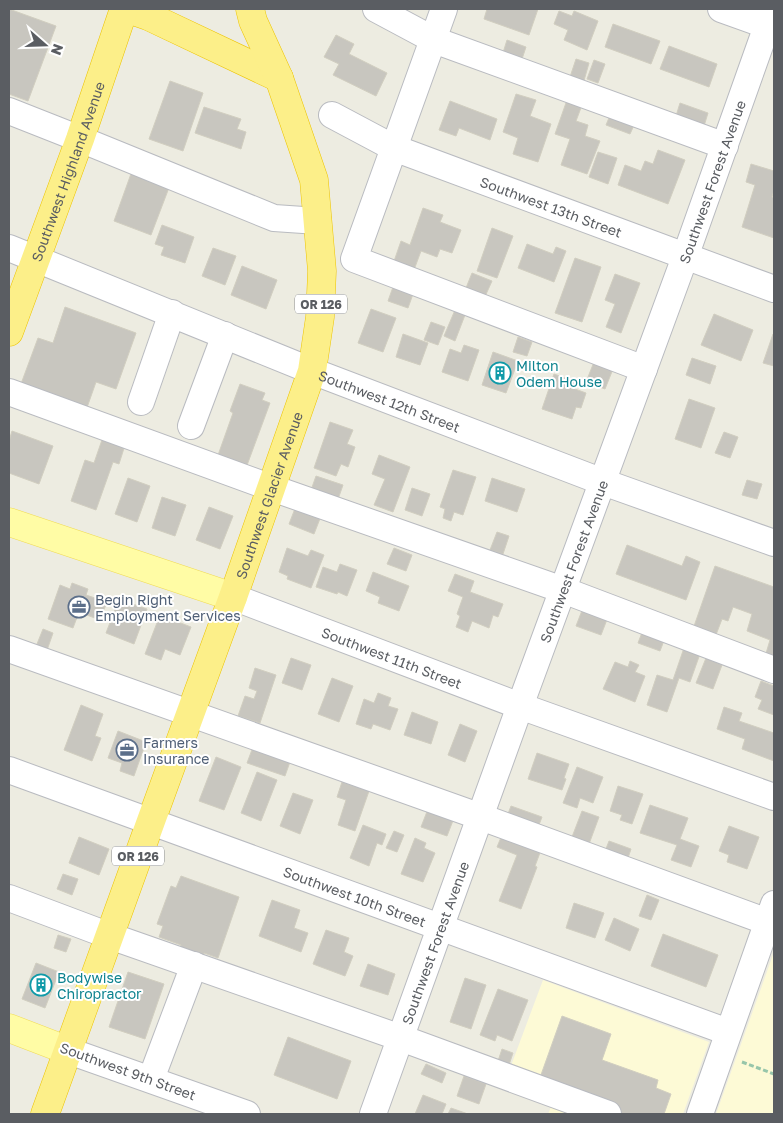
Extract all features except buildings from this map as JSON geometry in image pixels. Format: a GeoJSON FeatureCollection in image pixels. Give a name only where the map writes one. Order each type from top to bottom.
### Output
{"type":"FeatureCollection","features":[{"type":"Feature","properties":{"kind":"highway","name":"Southwest Glacier Avenue"},"geometry":{"type":"LineString","coordinates":[[45,1114],[233,598],[312,371],[320,317],[322,271],[314,180],[279,78],[253,21],[250,9]]}},
{"type":"Feature","properties":{"kind":"highway"},"geometry":{"type":"LineString","coordinates":[[122,10],[148,16],[279,78]]}},
{"type":"Feature","properties":{"kind":"highway","name":"Southwest Highland Avenue"},"geometry":{"type":"LineString","coordinates":[[9,332],[80,139],[122,10]]}},
{"type":"Feature","properties":{"kind":"main road","name":"Southwest 11th Street"},"geometry":{"type":"LineString","coordinates":[[9,522],[233,598]]}},
{"type":"Feature","properties":{"kind":"main road","name":"Southwest 9th Street"},"geometry":{"type":"LineString","coordinates":[[9,1028],[69,1051]]}},
{"type":"Feature","properties":{"kind":"street"},"geometry":{"type":"LineString","coordinates":[[376,9],[434,40],[725,146]]}},
{"type":"Feature","properties":{"kind":"street"},"geometry":{"type":"LineString","coordinates":[[444,9],[354,259],[644,369]]}},
{"type":"Feature","properties":{"kind":"street"},"geometry":{"type":"LineString","coordinates":[[721,9],[771,20]]}},
{"type":"Feature","properties":{"kind":"street","name":"Southwest Forest Avenue"},"geometry":{"type":"LineString","coordinates":[[373,1114],[771,20]]}},
{"type":"Feature","properties":{"kind":"street"},"geometry":{"type":"LineString","coordinates":[[9,111],[274,218],[318,221]]}},
{"type":"Feature","properties":{"kind":"street","name":"Southwest 13th Street"},"geometry":{"type":"LineString","coordinates":[[332,115],[394,148],[774,289]]}},
{"type":"Feature","properties":{"kind":"street","name":"Southwest 12th Street"},"geometry":{"type":"LineString","coordinates":[[9,248],[312,371],[603,482],[774,543]]}},
{"type":"Feature","properties":{"kind":"street"},"geometry":{"type":"LineString","coordinates":[[141,402],[172,314]]}},
{"type":"Feature","properties":{"kind":"street"},"geometry":{"type":"LineString","coordinates":[[191,426],[225,335]]}},
{"type":"Feature","properties":{"kind":"street"},"geometry":{"type":"LineString","coordinates":[[9,392],[272,488],[563,590],[774,670]]}},
{"type":"Feature","properties":{"kind":"street","name":"Southwest 11th Street"},"geometry":{"type":"LineString","coordinates":[[233,598],[520,706],[774,797]]}},
{"type":"Feature","properties":{"kind":"street"},"geometry":{"type":"LineString","coordinates":[[9,649],[482,817],[771,913],[700,1114]]}},
{"type":"Feature","properties":{"kind":"street","name":"Southwest 10th Street"},"geometry":{"type":"LineString","coordinates":[[9,770],[728,1032]]}},
{"type":"Feature","properties":{"kind":"street"},"geometry":{"type":"LineString","coordinates":[[9,898],[110,936],[401,1038],[574,1108],[608,1114]]}},
{"type":"Feature","properties":{"kind":"street"},"geometry":{"type":"LineString","coordinates":[[151,1079],[194,965]]}},
{"type":"Feature","properties":{"kind":"street","name":"Southwest 9th Street"},"geometry":{"type":"LineString","coordinates":[[69,1051],[247,1114]]}},
{"type":"Feature","properties":{"kind":"path"},"geometry":{"type":"LineString","coordinates":[[741,1062],[774,1074]]}},
{"type":"Feature","properties":{"kind":"shaded area"},"geometry":{"type":"Polygon","coordinates":[[[774,952],[774,1114],[716,1114],[774,952]]]}},
{"type":"Feature","properties":{"kind":"shaded area"},"geometry":{"type":"Polygon","coordinates":[[[543,980],[709,1042],[683,1114],[548,1114],[551,1107],[503,1087],[543,980]]]}},
{"type":"Feature","properties":{"kind":"place","name":"Milton Odem House"},"geometry":{"type":"Point","coordinates":[500,373]}},
{"type":"Feature","properties":{"kind":"place","name":"Begin Right Employment Services"},"geometry":{"type":"Point","coordinates":[79,607]}},
{"type":"Feature","properties":{"kind":"place","name":"Farmers Insurance"},"geometry":{"type":"Point","coordinates":[127,750]}},
{"type":"Feature","properties":{"kind":"place","name":"Bodywise Chiropractor"},"geometry":{"type":"Point","coordinates":[41,985]}}]}
